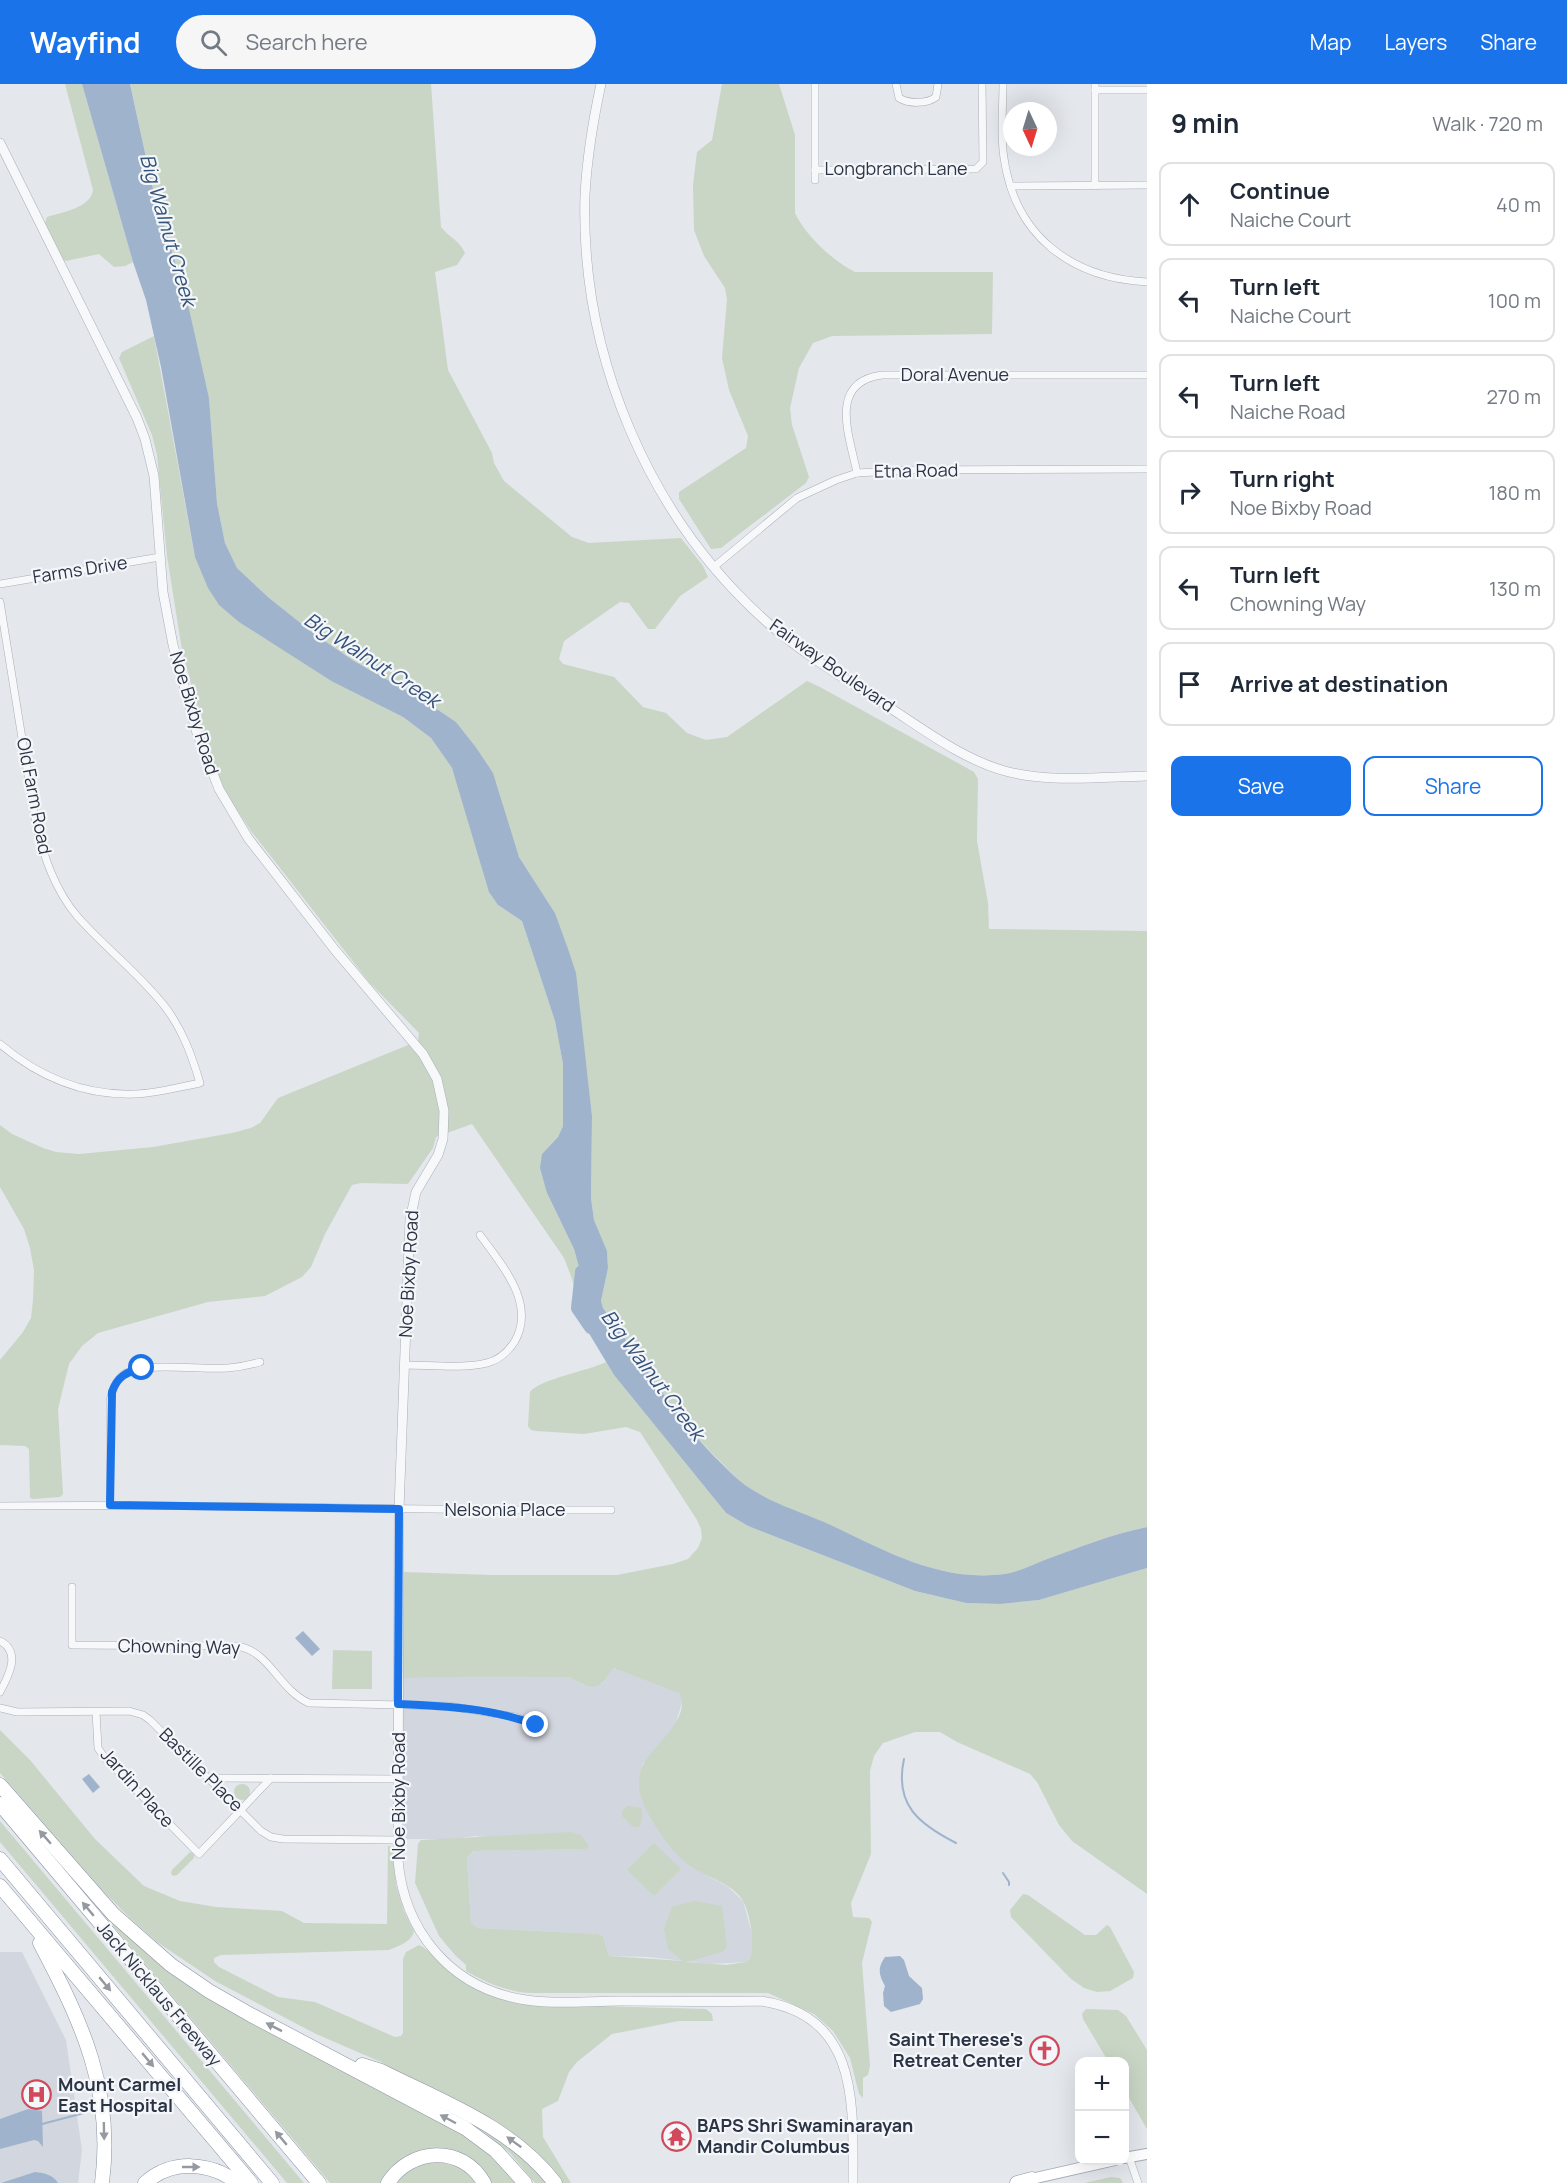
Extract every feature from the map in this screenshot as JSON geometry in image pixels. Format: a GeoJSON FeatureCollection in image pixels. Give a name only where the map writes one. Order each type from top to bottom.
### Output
{"type":"FeatureCollection","features":[{"type":"Feature","properties":{"kind":"highway"},"geometry":{"type":"LineString","coordinates":[[0,1785],[113,1914],[154,1952],[209,1991],[465,2128],[496,2151],[525,2183]]}},
{"type":"Feature","properties":{"kind":"highway","name":"Jack Nicklaus Freeway"},"geometry":{"type":"LineString","coordinates":[[0,1804],[319,2183]]}},
{"type":"Feature","properties":{"kind":"highway","name":"Jack Nicklaus Freeway"},"geometry":{"type":"LineString","coordinates":[[0,1859],[272,2183]]}},
{"type":"Feature","properties":{"kind":"highway"},"geometry":{"type":"LineString","coordinates":[[0,1886],[251,2183]]}},
{"type":"Feature","properties":{"kind":"highway"},"geometry":{"type":"LineString","coordinates":[[28,1920],[78,2018],[93,2063],[104,2129],[102,2183]]}},
{"type":"Feature","properties":{"kind":"highway"},"geometry":{"type":"LineString","coordinates":[[326,2054],[381,2072],[502,2133],[522,2148],[555,2183]]}},
{"type":"Feature","properties":{"kind":"highway"},"geometry":{"type":"LineString","coordinates":[[388,2183],[402,2167],[413,2159],[437,2154],[460,2160],[480,2176],[484,2183]]}},
{"type":"Feature","properties":{"kind":"highway"},"geometry":{"type":"LineString","coordinates":[[145,2183],[164,2171],[186,2166],[213,2169],[238,2183]]}},
{"type":"Feature","properties":{"kind":"highway"},"geometry":{"type":"LineString","coordinates":[[1017,2183],[1032,2179]]}},
{"type":"Feature","properties":{"kind":"main road"},"geometry":{"type":"LineString","coordinates":[[1129,2158],[1147,2154]]}},
{"type":"Feature","properties":{"kind":"main road"},"geometry":{"type":"LineString","coordinates":[[1012,2183],[1093,2165]]}},
{"type":"Feature","properties":{"kind":"street","name":"Fairway Boulevard"},"geometry":{"type":"LineString","coordinates":[[601,84],[590,142],[585,218],[592,289],[603,349],[620,404],[642,457],[680,522],[714,566],[746,601],[796,646],[973,759],[1004,771],[1037,776],[1064,778],[1147,776]]}},
{"type":"Feature","properties":{"kind":"street"},"geometry":{"type":"LineString","coordinates":[[815,84],[815,180]]}},
{"type":"Feature","properties":{"kind":"street"},"geometry":{"type":"LineString","coordinates":[[896,84],[899,98],[904,101],[922,102],[931,101],[936,97],[938,84]]}},
{"type":"Feature","properties":{"kind":"street","name":"Longbranch Lane"},"geometry":{"type":"LineString","coordinates":[[815,170],[976,169],[983,162],[982,84]]}},
{"type":"Feature","properties":{"kind":"street"},"geometry":{"type":"LineString","coordinates":[[1002,84],[1003,147],[1011,186],[1018,204],[1040,238],[1062,257],[1077,266],[1103,276],[1125,281],[1147,282]]}},
{"type":"Feature","properties":{"kind":"street"},"geometry":{"type":"LineString","coordinates":[[1095,186],[1095,87],[1147,90]]}},
{"type":"Feature","properties":{"kind":"street","name":"Noe Bixby Road"},"geometry":{"type":"LineString","coordinates":[[0,143],[4,161],[137,418],[145,439],[155,485],[163,591],[173,645],[196,730],[219,789],[248,838],[310,919],[423,1054],[432,1068],[440,1089],[444,1124],[443,1139],[438,1155],[416,1192],[410,1220],[404,1365],[399,1509],[398,1840],[402,1888],[410,1913],[430,1947],[449,1965],[486,1989],[520,1999],[540,2001],[761,2001],[791,2008],[816,2023],[826,2033],[840,2055],[849,2083],[852,2105],[853,2183]]}},
{"type":"Feature","properties":{"kind":"street"},"geometry":{"type":"LineString","coordinates":[[1011,186],[1147,185]]}},
{"type":"Feature","properties":{"kind":"street","name":"Doral Avenue"},"geometry":{"type":"LineString","coordinates":[[857,473],[846,420],[846,404],[854,389],[866,379],[882,375],[1147,375]]}},
{"type":"Feature","properties":{"kind":"street","name":"Etna Road"},"geometry":{"type":"LineString","coordinates":[[714,566],[797,498],[857,473],[897,470],[1147,469]]}},
{"type":"Feature","properties":{"kind":"street","name":"Farms Drive"},"geometry":{"type":"LineString","coordinates":[[0,584],[160,557]]}},
{"type":"Feature","properties":{"kind":"street","name":"Old Farm Road"},"geometry":{"type":"LineString","coordinates":[[0,602],[36,825],[43,852],[54,879],[76,914],[148,986],[167,1009],[188,1044],[200,1083],[138,1094],[92,1091],[69,1086],[44,1075],[19,1060],[0,1044]]}},
{"type":"Feature","properties":{"kind":"street"},"geometry":{"type":"LineString","coordinates":[[404,1365],[485,1364],[502,1356],[514,1342],[522,1315],[519,1296],[513,1282],[480,1235]]}},
{"type":"Feature","properties":{"kind":"street"},"geometry":{"type":"LineString","coordinates":[[110,1505],[110,1401],[114,1385],[120,1378],[126,1373],[142,1368],[226,1368],[260,1362]]}},
{"type":"Feature","properties":{"kind":"street","name":"Nelsonia Place"},"geometry":{"type":"LineString","coordinates":[[0,1506],[611,1509]]}},
{"type":"Feature","properties":{"kind":"street","name":"Chowning Way"},"geometry":{"type":"LineString","coordinates":[[72,1587],[72,1645],[249,1648],[259,1654],[295,1694],[309,1703],[449,1706],[516,1717],[536,1725]]}},
{"type":"Feature","properties":{"kind":"street"},"geometry":{"type":"LineString","coordinates":[[0,1641],[11,1653],[12,1664],[0,1692]]}},
{"type":"Feature","properties":{"kind":"street","name":"Bastille Place"},"geometry":{"type":"LineString","coordinates":[[0,1708],[17,1712],[129,1712],[143,1715],[158,1727],[261,1831],[271,1837],[398,1840]]}},
{"type":"Feature","properties":{"kind":"street","name":"Jardin Place"},"geometry":{"type":"LineString","coordinates":[[96,1712],[98,1748],[104,1757],[199,1854],[240,1810]]}},
{"type":"Feature","properties":{"kind":"street"},"geometry":{"type":"LineString","coordinates":[[208,1778],[398,1779]]}},
{"type":"Feature","properties":{"kind":"street"},"geometry":{"type":"LineString","coordinates":[[240,1810],[271,1778]]}},
{"type":"Feature","properties":{"kind":"street"},"geometry":{"type":"LineString","coordinates":[[1129,2163],[1138,2183]]}},
{"type":"Feature","properties":{"kind":"shaded area"},"geometry":{"type":"Polygon","coordinates":[[[614,1668],[666,1686],[682,1697],[675,1726],[642,1765],[639,1787],[692,1867],[728,1887],[743,1901],[752,1934],[752,1954],[746,1962],[709,1964],[649,1957],[609,1956],[603,1936],[598,1934],[478,1928],[471,1924],[467,1858],[475,1851],[586,1849],[588,1846],[475,1836],[452,1839],[403,1839],[403,1678],[570,1677],[583,1685],[602,1684],[614,1668]]]}},
{"type":"Feature","properties":{"kind":"shaded area","name":"Mount Carmel East Hospital"},"geometry":{"type":"Polygon","coordinates":[[[0,1952],[22,1952],[66,2040],[82,2150],[78,2183],[0,2183],[0,1952]]]}},
{"type":"Feature","properties":{"kind":"green space"},"geometry":{"type":"Polygon","coordinates":[[[65,84],[82,84],[133,262],[125,266],[114,267],[99,254],[66,261],[61,259],[44,227],[47,217],[82,205],[91,196],[93,190],[65,84]]]}},
{"type":"Feature","properties":{"kind":"green space"},"geometry":{"type":"Polygon","coordinates":[[[130,84],[431,84],[441,227],[465,253],[457,265],[435,272],[448,370],[492,453],[494,463],[504,481],[572,537],[589,543],[681,538],[703,566],[708,577],[680,596],[655,629],[648,629],[629,603],[620,602],[564,641],[559,659],[563,664],[614,677],[643,707],[666,713],[687,733],[706,740],[727,737],[807,681],[974,772],[978,779],[977,841],[988,903],[989,929],[1147,931],[1147,1527],[1109,1537],[1021,1570],[1004,1574],[956,1573],[933,1568],[888,1552],[773,1501],[739,1480],[690,1428],[603,1308],[601,1301],[608,1268],[607,1252],[594,1220],[591,1198],[592,1116],[585,1057],[555,913],[519,857],[475,746],[456,722],[422,699],[354,661],[313,633],[268,597],[237,568],[225,543],[217,503],[209,398],[152,185],[130,84]]]}},
{"type":"Feature","properties":{"kind":"green space"},"geometry":{"type":"Polygon","coordinates":[[[722,84],[779,84],[795,135],[795,213],[820,247],[855,272],[993,272],[992,334],[832,336],[813,343],[799,368],[790,408],[792,425],[809,477],[806,483],[721,548],[711,549],[679,499],[679,492],[746,448],[748,436],[729,390],[722,358],[727,299],[725,288],[704,256],[694,230],[693,185],[697,152],[712,140],[722,84]]]}},
{"type":"Feature","properties":{"kind":"green space"},"geometry":{"type":"Polygon","coordinates":[[[154,336],[195,557],[333,682],[403,717],[431,738],[452,768],[498,905],[522,921],[555,1021],[563,1064],[563,1126],[558,1137],[542,1154],[547,1193],[574,1249],[580,1271],[580,1307],[564,1258],[472,1124],[436,1137],[433,1148],[408,1184],[361,1183],[352,1185],[325,1234],[311,1267],[302,1277],[265,1296],[208,1302],[98,1333],[82,1346],[69,1364],[58,1409],[63,1494],[60,1497],[33,1499],[30,1498],[29,1449],[25,1446],[0,1445],[0,1360],[23,1332],[31,1318],[34,1270],[24,1229],[0,1187],[0,1125],[12,1134],[43,1148],[56,1152],[79,1154],[153,1147],[232,1133],[260,1123],[278,1098],[418,1041],[419,1033],[369,982],[251,831],[227,795],[211,759],[182,650],[167,556],[157,455],[152,435],[119,358],[122,352],[154,336]]]}},
{"type":"Feature","properties":{"kind":"green space"},"geometry":{"type":"Polygon","coordinates":[[[606,1362],[614,1375],[726,1513],[748,1526],[915,1591],[966,1603],[1000,1604],[1039,1600],[1147,1568],[1147,1894],[1072,1841],[1059,1825],[1037,1782],[1030,1774],[957,1742],[940,1732],[915,1732],[883,1743],[874,1756],[870,1771],[871,1854],[851,1903],[853,1917],[869,1918],[872,1922],[862,1963],[870,2066],[868,2075],[863,2078],[863,2098],[859,2094],[850,2058],[833,2031],[814,2014],[768,1993],[532,1993],[506,1989],[482,1979],[466,1971],[466,1965],[439,1936],[415,1883],[418,1844],[421,1840],[571,1832],[581,1835],[589,1846],[586,1849],[474,1851],[467,1858],[471,1923],[478,1928],[598,1934],[603,1936],[609,1956],[683,1961],[668,1949],[664,1929],[672,1907],[694,1901],[722,1906],[727,1947],[722,1952],[686,1962],[726,1965],[746,1962],[751,1955],[751,1926],[747,1910],[739,1895],[693,1868],[679,1856],[662,1836],[641,1797],[640,1773],[649,1756],[677,1721],[682,1702],[679,1693],[614,1668],[602,1683],[594,1687],[570,1677],[403,1678],[403,1572],[617,1575],[688,1559],[698,1548],[702,1538],[697,1520],[640,1432],[626,1427],[584,1434],[536,1431],[531,1430],[528,1426],[530,1392],[535,1387],[606,1362]]]}},
{"type":"Feature","properties":{"kind":"green space"},"geometry":{"type":"Polygon","coordinates":[[[333,1650],[372,1651],[372,1689],[332,1689],[333,1650]]]}},
{"type":"Feature","properties":{"kind":"green space"},"geometry":{"type":"Polygon","coordinates":[[[0,1730],[30,1760],[95,1839],[144,1886],[180,1901],[216,1907],[282,1911],[304,1923],[387,1924],[388,1846],[393,1847],[396,1885],[404,1911],[414,1931],[411,1938],[404,1943],[389,1950],[221,1955],[214,1958],[214,1962],[219,1967],[278,1997],[315,2002],[395,2037],[401,2036],[403,2033],[403,1959],[406,1952],[419,1945],[462,1981],[514,2002],[706,2009],[712,2014],[713,2021],[679,2021],[612,2034],[577,2062],[569,2072],[558,2101],[542,2109],[543,2137],[571,2183],[560,2183],[423,2088],[381,2062],[316,2034],[215,1981],[157,1942],[103,1891],[0,1773],[0,1730]]]}},
{"type":"Feature","properties":{"kind":"green space"},"geometry":{"type":"Polygon","coordinates":[[[239,1784],[245,1784],[250,1792],[248,1798],[239,1800],[234,1795],[234,1789],[239,1784]]]}},
{"type":"Feature","properties":{"kind":"green space"},"geometry":{"type":"Polygon","coordinates":[[[627,1806],[642,1808],[639,1827],[633,1827],[622,1816],[622,1811],[627,1806]]]}},
{"type":"Feature","properties":{"kind":"green space"},"geometry":{"type":"Polygon","coordinates":[[[0,1821],[304,2183],[287,2183],[0,1842],[0,1821]]]}},
{"type":"Feature","properties":{"kind":"green space"},"geometry":{"type":"Polygon","coordinates":[[[654,1843],[681,1869],[654,1896],[627,1870],[654,1843]]]}},
{"type":"Feature","properties":{"kind":"green space"},"geometry":{"type":"Polygon","coordinates":[[[190,1852],[194,1854],[194,1858],[177,1875],[173,1876],[172,1870],[190,1852]]]}},
{"type":"Feature","properties":{"kind":"green space"},"geometry":{"type":"Polygon","coordinates":[[[1023,1894],[1028,1895],[1085,1935],[1096,1935],[1107,1925],[1110,1927],[1134,1972],[1133,1978],[1110,1991],[1097,1992],[1084,1988],[1071,1979],[1011,1917],[1010,1910],[1023,1894]]]}},
{"type":"Feature","properties":{"kind":"green space"},"geometry":{"type":"Polygon","coordinates":[[[105,1913],[131,1938],[487,2149],[519,2183],[489,2183],[446,2151],[384,2183],[330,2183],[103,1914],[105,1913]]]}},
{"type":"Feature","properties":{"kind":"green space"},"geometry":{"type":"Polygon","coordinates":[[[1086,2009],[1118,2010],[1126,2016],[1147,2050],[1147,2129],[1129,2098],[1129,2057],[1106,2057],[1082,2014],[1086,2009]]]}},
{"type":"Feature","properties":{"kind":"green space"},"geometry":{"type":"Polygon","coordinates":[[[477,2124],[495,2134],[550,2183],[535,2183],[510,2153],[476,2126],[477,2124]]]}},
{"type":"Feature","properties":{"kind":"green space"},"geometry":{"type":"Polygon","coordinates":[[[432,2162],[457,2167],[468,2173],[477,2183],[395,2183],[415,2166],[432,2162]]]}},
{"type":"Feature","properties":{"kind":"green space"},"geometry":{"type":"Polygon","coordinates":[[[1111,2177],[1120,2178],[1123,2183],[1084,2183],[1111,2177]]]}},
{"type":"Feature","properties":{"kind":"water"},"geometry":{"type":"Polygon","coordinates":[[[82,84],[130,84],[152,185],[189,309],[209,398],[217,503],[225,543],[237,568],[268,597],[313,633],[354,661],[422,699],[456,722],[493,773],[519,857],[555,913],[576,973],[592,1116],[591,1198],[594,1220],[607,1251],[608,1268],[601,1301],[603,1308],[660,1389],[690,1429],[745,1485],[774,1501],[911,1561],[956,1573],[1004,1574],[1021,1570],[1109,1537],[1147,1527],[1147,1568],[1039,1600],[1000,1604],[966,1603],[915,1591],[748,1526],[726,1513],[614,1375],[584,1325],[580,1307],[580,1271],[574,1249],[547,1193],[540,1168],[542,1154],[558,1137],[563,1126],[563,1064],[555,1021],[522,921],[498,905],[489,892],[452,768],[431,738],[403,717],[333,682],[239,622],[219,605],[208,588],[195,557],[161,367],[146,300],[82,84]]]}},
{"type":"Feature","properties":{"kind":"water"},"geometry":{"type":"Polygon","coordinates":[[[303,1631],[320,1649],[312,1656],[295,1638],[303,1631]]]}},
{"type":"Feature","properties":{"kind":"water"},"geometry":{"type":"Polygon","coordinates":[[[89,1774],[100,1787],[93,1793],[82,1779],[89,1774]]]}},
{"type":"Feature","properties":{"kind":"water"},"geometry":{"type":"Polygon","coordinates":[[[900,1956],[904,1960],[909,1976],[922,1988],[923,1999],[920,2004],[891,2012],[884,2006],[885,1986],[880,1975],[880,1968],[885,1957],[900,1956]]]}},
{"type":"Feature","properties":{"kind":"water"},"geometry":{"type":"Polygon","coordinates":[[[28,2109],[42,2111],[43,2147],[34,2140],[0,2149],[0,2119],[28,2109]]]}},
{"type":"Feature","properties":{"kind":"water"},"geometry":{"type":"Polygon","coordinates":[[[35,2172],[48,2175],[58,2183],[1,2183],[35,2172]]]}},
{"type":"Feature","properties":{"kind":"waterway","name":"Big Walnut Creek"},"geometry":{"type":"LineString","coordinates":[[582,1272],[578,1308],[591,1327]]}},
{"type":"Feature","properties":{"kind":"waterway"},"geometry":{"type":"LineString","coordinates":[[904,1759],[903,1789],[912,1811],[931,1828],[956,1843]]}},
{"type":"Feature","properties":{"kind":"waterway"},"geometry":{"type":"LineString","coordinates":[[1003,1873],[1009,1885]]}},
{"type":"Feature","properties":{"kind":"waterway"},"geometry":{"type":"LineString","coordinates":[[42,2124],[84,2113]]}},
{"type":"Feature","properties":{"kind":"place","name":"Saint Therese's Retreat Center"},"geometry":{"type":"Point","coordinates":[1044,2050]}},
{"type":"Feature","properties":{"kind":"place","name":"Mount Carmel East Hospital"},"geometry":{"type":"Point","coordinates":[37,2095]}},
{"type":"Feature","properties":{"kind":"place","name":"BAPS Shri Swaminarayan Mandir Columbus"},"geometry":{"type":"Point","coordinates":[676,2136]}},
{"type":"Feature","properties":{"kind":"route"},"geometry":{"type":"LineString","coordinates":[[142,1368],[126,1373],[114,1385],[112,1392],[110,1401],[110,1505],[399,1509],[398,1704],[449,1706],[516,1717],[536,1725]]}}]}
